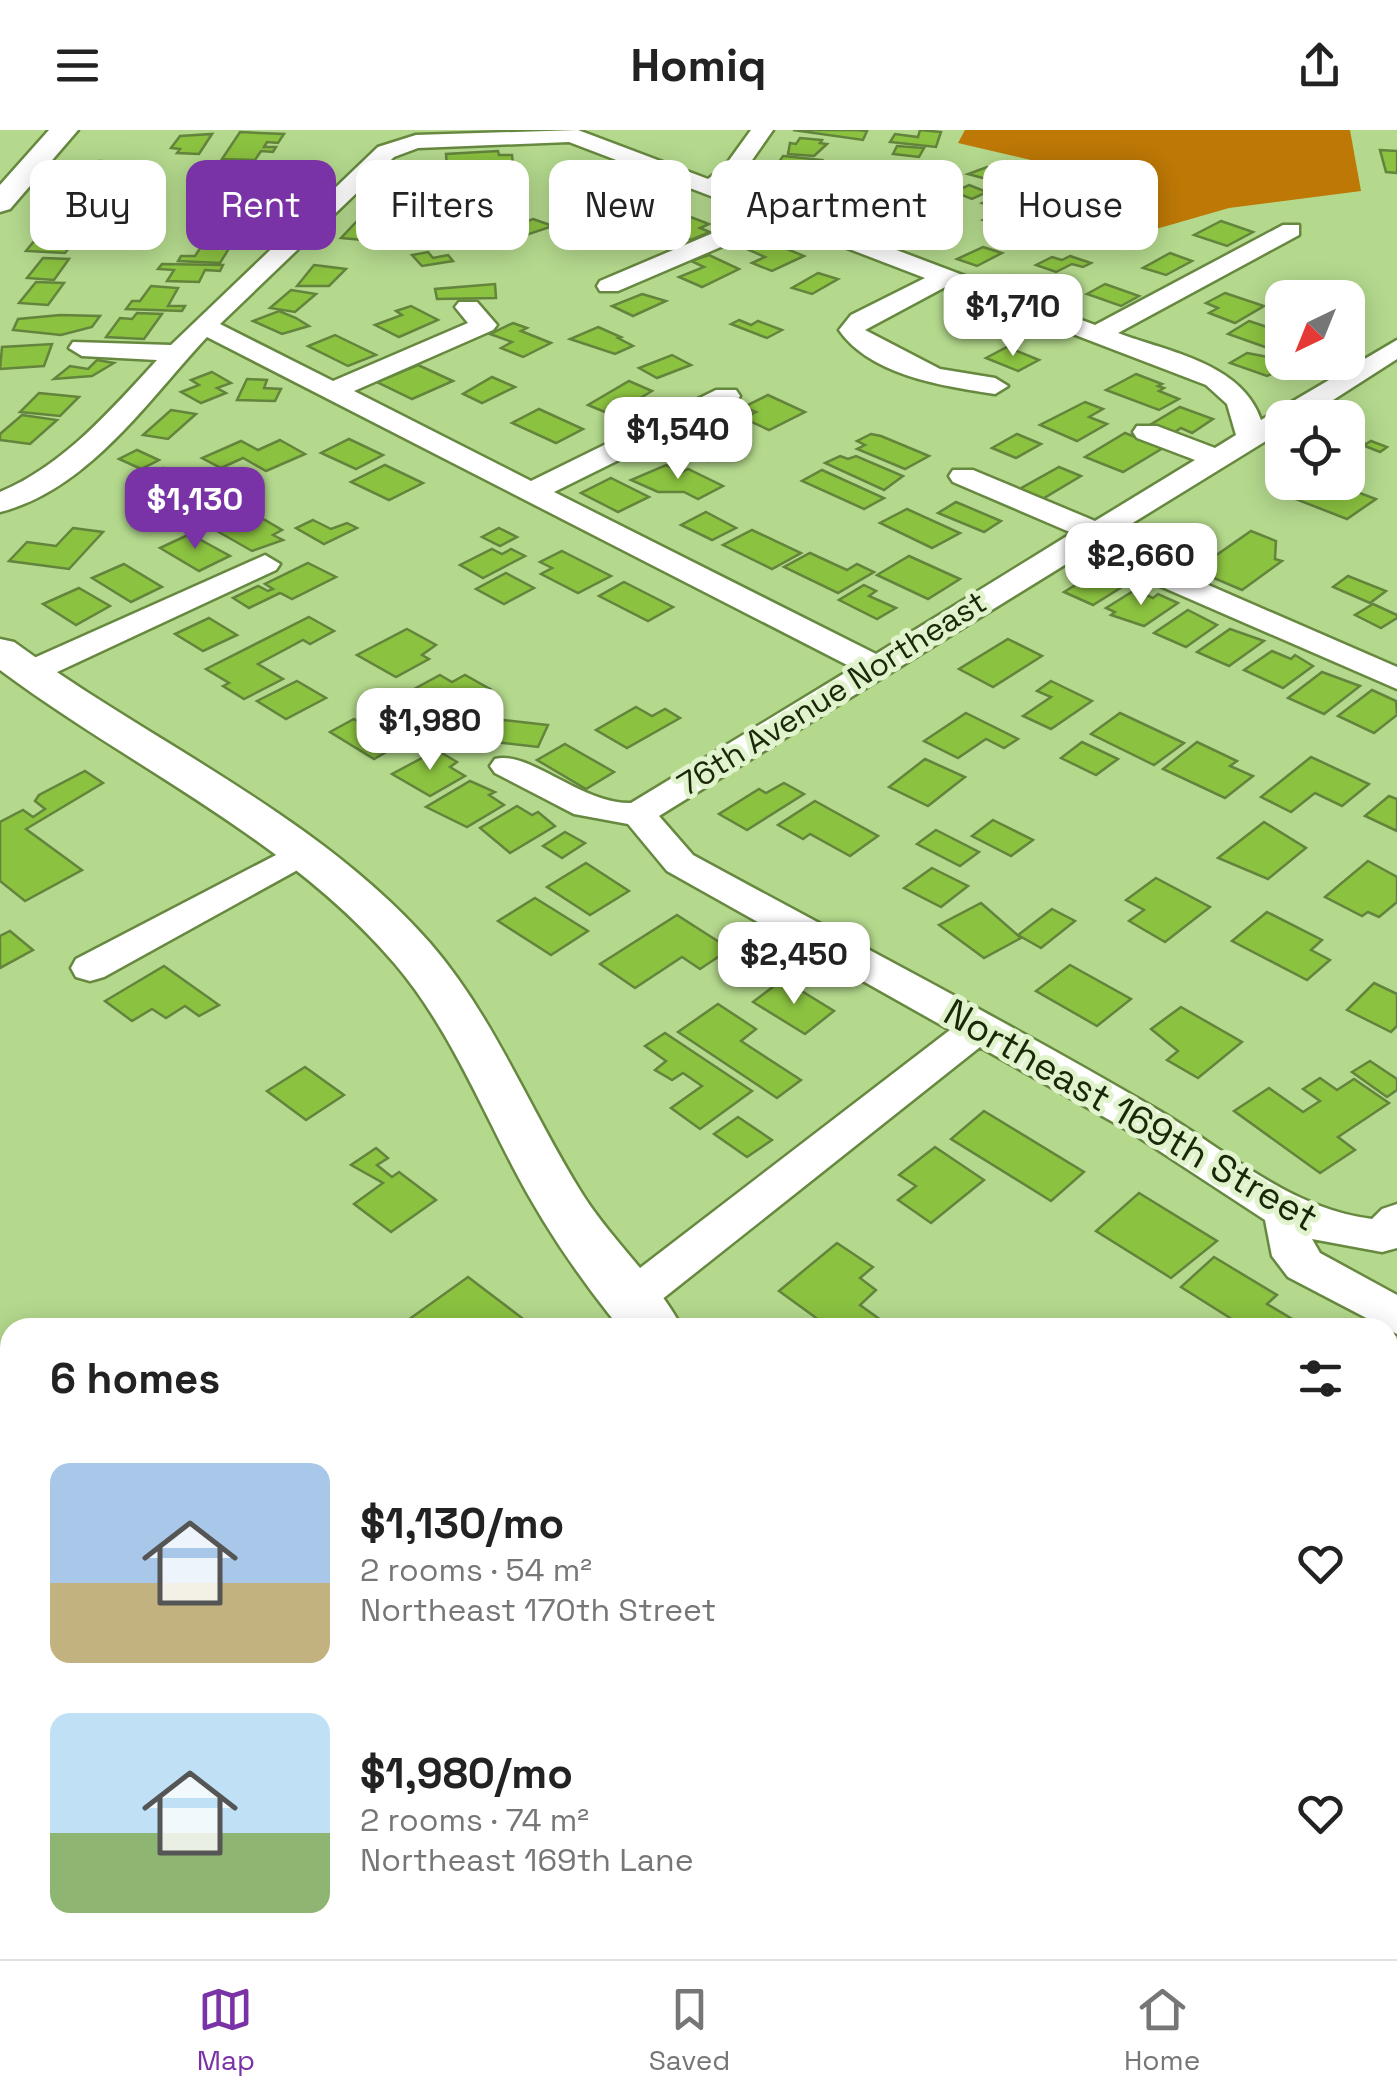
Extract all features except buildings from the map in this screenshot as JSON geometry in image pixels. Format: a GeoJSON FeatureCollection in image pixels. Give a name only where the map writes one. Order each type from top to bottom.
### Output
{"type":"FeatureCollection","features":[{"type":"Feature","properties":{"kind":"main road"},"geometry":{"type":"LineString","coordinates":[[2,197],[64,130]]}},
{"type":"Feature","properties":{"kind":"main road"},"geometry":{"type":"LineString","coordinates":[[14,662],[299,854],[376,917],[443,993],[478,1044],[559,1201],[642,1314]]}},
{"type":"Feature","properties":{"kind":"street"},"geometry":{"type":"LineString","coordinates":[[740,160],[762,130]]}},
{"type":"Feature","properties":{"kind":"street"},"geometry":{"type":"LineString","coordinates":[[0,504],[25,495],[56,476],[204,326],[386,152],[416,142],[565,133],[711,188]]}},
{"type":"Feature","properties":{"kind":"street"},"geometry":{"type":"LineString","coordinates":[[1099,333],[1291,230]]}},
{"type":"Feature","properties":{"kind":"street"},"geometry":{"type":"LineString","coordinates":[[609,286],[711,243]]}},
{"type":"Feature","properties":{"kind":"street"},"geometry":{"type":"LineString","coordinates":[[877,250],[1215,380],[1234,392],[1244,408],[1250,439]]}},
{"type":"Feature","properties":{"kind":"street"},"geometry":{"type":"LineString","coordinates":[[948,276],[860,320],[852,330],[860,340],[933,376],[995,386]]}},
{"type":"Feature","properties":{"kind":"street"},"geometry":{"type":"LineString","coordinates":[[332,391],[484,325],[468,307]]}},
{"type":"Feature","properties":{"kind":"street"},"geometry":{"type":"LineString","coordinates":[[204,326],[876,667]]}},
{"type":"Feature","properties":{"kind":"street"},"geometry":{"type":"LineString","coordinates":[[82,348],[177,353]]}},
{"type":"Feature","properties":{"kind":"street","name":"76th Avenue Northeast"},"geometry":{"type":"LineString","coordinates":[[1313,400],[1397,348]]}},
{"type":"Feature","properties":{"kind":"street"},"geometry":{"type":"LineString","coordinates":[[531,492],[726,396]]}},
{"type":"Feature","properties":{"kind":"street","name":"76th Avenue Northeast"},"geometry":{"type":"LineString","coordinates":[[640,813],[1087,535],[1265,430]]}},
{"type":"Feature","properties":{"kind":"street"},"geometry":{"type":"LineString","coordinates":[[1146,432],[1217,458]]}},
{"type":"Feature","properties":{"kind":"street"},"geometry":{"type":"LineString","coordinates":[[963,476],[1397,679]]}},
{"type":"Feature","properties":{"kind":"street"},"geometry":{"type":"LineString","coordinates":[[14,662],[265,564]]}},
{"type":"Feature","properties":{"kind":"street"},"geometry":{"type":"LineString","coordinates":[[507,766],[587,808],[612,816],[640,813]]}},
{"type":"Feature","properties":{"kind":"street","name":"Northeast 169th Street"},"geometry":{"type":"LineString","coordinates":[[640,813],[657,841],[680,862],[1144,1121],[1285,1212],[1338,1232],[1390,1228]]}},
{"type":"Feature","properties":{"kind":"street"},"geometry":{"type":"LineString","coordinates":[[90,968],[299,854]]}},
{"type":"Feature","properties":{"kind":"street"},"geometry":{"type":"LineString","coordinates":[[642,1314],[980,1027]]}},
{"type":"Feature","properties":{"kind":"street"},"geometry":{"type":"LineString","coordinates":[[1285,1212],[1294,1256],[1397,1316]]}},
{"type":"Feature","properties":{"kind":"shaded area"},"geometry":{"type":"Polygon","coordinates":[[[965,130],[1350,130],[1361,191],[1229,208],[1158,228],[1158,160],[1030,160],[958,143],[965,130]]]}}]}
